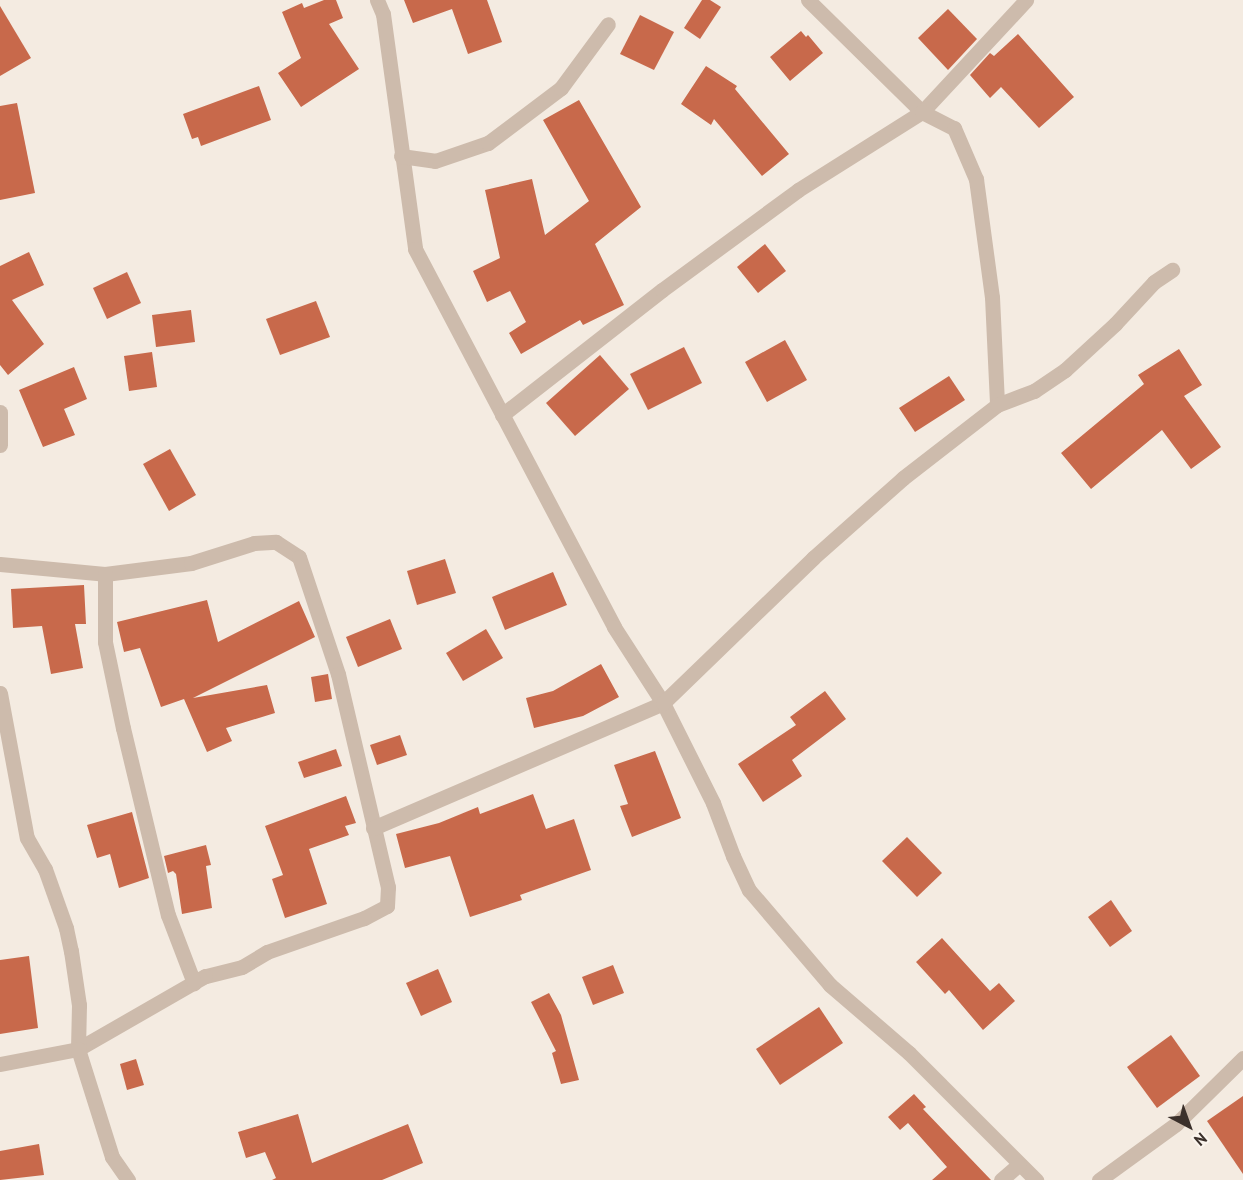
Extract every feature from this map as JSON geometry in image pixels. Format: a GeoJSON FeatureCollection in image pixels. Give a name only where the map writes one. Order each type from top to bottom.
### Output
{"type":"FeatureCollection","features":[{"type":"Feature","properties":{"kind":"street"},"geometry":{"type":"LineString","coordinates":[[376,0],[383,14],[415,249],[614,627],[663,703],[712,803],[749,890],[830,985],[909,1053],[1018,1165],[1036,1180]]}},
{"type":"Feature","properties":{"kind":"street"},"geometry":{"type":"LineString","coordinates":[[808,0],[922,112],[954,128],[976,179],[992,297],[997,405]]}},
{"type":"Feature","properties":{"kind":"street"},"geometry":{"type":"LineString","coordinates":[[502,415],[662,290],[798,190],[922,112],[1026,0]]}},
{"type":"Feature","properties":{"kind":"street"},"geometry":{"type":"LineString","coordinates":[[401,156],[435,161],[488,143],[561,88],[608,24]]}},
{"type":"Feature","properties":{"kind":"street"},"geometry":{"type":"LineString","coordinates":[[373,828],[663,703],[813,558],[903,478],[997,405],[1034,391],[1065,370],[1115,324],[1154,282],[1172,270]]}},
{"type":"Feature","properties":{"kind":"street"},"geometry":{"type":"LineString","coordinates":[[0,412],[0,445]]}},
{"type":"Feature","properties":{"kind":"street"},"geometry":{"type":"LineString","coordinates":[[0,564],[105,574],[191,563],[254,543],[276,542],[299,557],[338,674],[388,887],[387,906],[364,918],[267,952],[242,968],[205,976],[78,1049],[0,1064]]}},
{"type":"Feature","properties":{"kind":"street"},"geometry":{"type":"LineString","coordinates":[[105,574],[105,642],[121,717],[168,915],[194,982]]}},
{"type":"Feature","properties":{"kind":"street"},"geometry":{"type":"LineString","coordinates":[[0,693],[27,838],[45,869],[66,928],[79,1005],[78,1049],[112,1156],[128,1180]]}},
{"type":"Feature","properties":{"kind":"street"},"geometry":{"type":"LineString","coordinates":[[1099,1180],[1176,1124],[1243,1058]]}},
{"type":"Feature","properties":{"kind":"street"},"geometry":{"type":"LineString","coordinates":[[1001,1180],[1018,1165]]}},
{"type":"Feature","properties":{"kind":"building"},"geometry":{"type":"Polygon","coordinates":[[[324,0],[336,0],[343,18],[329,24],[359,69],[301,107],[278,73],[301,58],[282,12],[302,3],[304,8],[324,0]]]}},
{"type":"Feature","properties":{"kind":"building"},"geometry":{"type":"Polygon","coordinates":[[[404,0],[487,0],[502,42],[468,54],[452,9],[413,23],[404,0]]]}},
{"type":"Feature","properties":{"kind":"building"},"geometry":{"type":"Polygon","coordinates":[[[702,0],[710,0],[721,7],[700,39],[684,28],[702,0]]]}},
{"type":"Feature","properties":{"kind":"building"},"geometry":{"type":"Polygon","coordinates":[[[0,6],[31,58],[0,76],[0,6]]]}},
{"type":"Feature","properties":{"kind":"building"},"geometry":{"type":"Polygon","coordinates":[[[948,9],[977,39],[948,70],[918,38],[948,9]]]}},
{"type":"Feature","properties":{"kind":"building"},"geometry":{"type":"Polygon","coordinates":[[[640,15],[674,32],[654,70],[620,54],[640,15]]]}},
{"type":"Feature","properties":{"kind":"building"},"geometry":{"type":"Polygon","coordinates":[[[801,31],[806,37],[808,35],[823,53],[790,81],[770,57],[801,31]]]}},
{"type":"Feature","properties":{"kind":"building"},"geometry":{"type":"Polygon","coordinates":[[[1018,34],[1074,97],[1039,128],[1001,87],[990,98],[970,75],[990,53],[994,56],[1018,34]]]}},
{"type":"Feature","properties":{"kind":"building"},"geometry":{"type":"Polygon","coordinates":[[[706,66],[737,86],[735,89],[789,154],[762,176],[714,119],[711,125],[681,104],[706,66]]]}},
{"type":"Feature","properties":{"kind":"building"},"geometry":{"type":"Polygon","coordinates":[[[259,86],[271,120],[201,146],[198,137],[192,139],[183,114],[259,86]]]}},
{"type":"Feature","properties":{"kind":"building"},"geometry":{"type":"Polygon","coordinates":[[[579,100],[641,207],[595,244],[624,305],[583,325],[580,320],[521,354],[509,333],[526,322],[510,291],[487,302],[473,271],[500,258],[485,190],[532,179],[545,235],[589,201],[543,120],[579,100]]]}},
{"type":"Feature","properties":{"kind":"building"},"geometry":{"type":"Polygon","coordinates":[[[17,103],[35,193],[0,200],[0,106],[17,103]]]}},
{"type":"Feature","properties":{"kind":"building"},"geometry":{"type":"Polygon","coordinates":[[[765,244],[786,271],[758,293],[737,267],[765,244]]]}},
{"type":"Feature","properties":{"kind":"building"},"geometry":{"type":"Polygon","coordinates":[[[29,252],[44,285],[12,300],[44,344],[8,375],[0,365],[0,266],[29,252]]]}},
{"type":"Feature","properties":{"kind":"building"},"geometry":{"type":"Polygon","coordinates":[[[127,272],[141,303],[107,319],[93,288],[127,272]]]}},
{"type":"Feature","properties":{"kind":"building"},"geometry":{"type":"Polygon","coordinates":[[[316,301],[330,337],[280,355],[266,319],[316,301]]]}},
{"type":"Feature","properties":{"kind":"building"},"geometry":{"type":"Polygon","coordinates":[[[191,310],[195,342],[156,347],[152,315],[191,310]]]}},
{"type":"Feature","properties":{"kind":"building"},"geometry":{"type":"Polygon","coordinates":[[[785,340],[807,380],[767,402],[745,362],[785,340]]]}},
{"type":"Feature","properties":{"kind":"building"},"geometry":{"type":"Polygon","coordinates":[[[684,347],[702,383],[648,410],[630,374],[684,347]]]}},
{"type":"Feature","properties":{"kind":"building"},"geometry":{"type":"Polygon","coordinates":[[[1179,349],[1202,385],[1184,396],[1221,447],[1191,469],[1162,430],[1091,489],[1061,453],[1144,384],[1138,375],[1179,349]]]}},
{"type":"Feature","properties":{"kind":"building"},"geometry":{"type":"Polygon","coordinates":[[[152,352],[157,387],[129,391],[124,356],[152,352]]]}},
{"type":"Feature","properties":{"kind":"building"},"geometry":{"type":"Polygon","coordinates":[[[600,355],[629,389],[575,436],[546,403],[600,355]]]}},
{"type":"Feature","properties":{"kind":"building"},"geometry":{"type":"Polygon","coordinates":[[[74,367],[87,399],[64,409],[75,435],[43,447],[19,390],[74,367]]]}},
{"type":"Feature","properties":{"kind":"building"},"geometry":{"type":"Polygon","coordinates":[[[949,376],[965,400],[915,432],[899,408],[949,376]]]}},
{"type":"Feature","properties":{"kind":"building"},"geometry":{"type":"Polygon","coordinates":[[[170,449],[196,495],[169,511],[143,464],[170,449]]]}},
{"type":"Feature","properties":{"kind":"building"},"geometry":{"type":"Polygon","coordinates":[[[445,559],[456,593],[417,605],[407,571],[445,559]]]}},
{"type":"Feature","properties":{"kind":"building"},"geometry":{"type":"Polygon","coordinates":[[[553,572],[567,605],[505,630],[492,597],[553,572]]]}},
{"type":"Feature","properties":{"kind":"building"},"geometry":{"type":"Polygon","coordinates":[[[84,585],[86,624],[75,624],[83,668],[51,674],[42,626],[13,628],[11,589],[84,585]]]}},
{"type":"Feature","properties":{"kind":"building"},"geometry":{"type":"Polygon","coordinates":[[[207,600],[218,642],[299,601],[315,637],[193,698],[267,685],[275,713],[226,728],[232,741],[207,752],[184,699],[161,707],[140,648],[124,652],[117,622],[207,600]]]}},
{"type":"Feature","properties":{"kind":"building"},"geometry":{"type":"Polygon","coordinates":[[[390,619],[402,649],[358,667],[346,637],[390,619]]]}},
{"type":"Feature","properties":{"kind":"building"},"geometry":{"type":"Polygon","coordinates":[[[486,629],[503,658],[463,681],[446,653],[486,629]]]}},
{"type":"Feature","properties":{"kind":"building"},"geometry":{"type":"Polygon","coordinates":[[[601,664],[619,697],[583,716],[534,728],[526,698],[553,691],[601,664]]]}},
{"type":"Feature","properties":{"kind":"building"},"geometry":{"type":"Polygon","coordinates":[[[328,674],[332,699],[315,702],[311,677],[328,674]]]}},
{"type":"Feature","properties":{"kind":"building"},"geometry":{"type":"Polygon","coordinates":[[[825,691],[846,719],[792,760],[802,776],[763,802],[738,764],[796,725],[790,717],[825,691]]]}},
{"type":"Feature","properties":{"kind":"building"},"geometry":{"type":"Polygon","coordinates":[[[400,735],[407,755],[377,765],[370,745],[400,735]]]}},
{"type":"Feature","properties":{"kind":"building"},"geometry":{"type":"Polygon","coordinates":[[[336,749],[342,766],[304,778],[298,762],[336,749]]]}},
{"type":"Feature","properties":{"kind":"building"},"geometry":{"type":"Polygon","coordinates":[[[655,751],[681,818],[632,837],[620,806],[628,804],[614,765],[655,751]]]}},
{"type":"Feature","properties":{"kind":"building"},"geometry":{"type":"Polygon","coordinates":[[[533,794],[546,829],[574,819],[591,870],[520,895],[522,900],[470,917],[450,856],[405,868],[396,834],[439,823],[478,807],[480,814],[533,794]]]}},
{"type":"Feature","properties":{"kind":"building"},"geometry":{"type":"Polygon","coordinates":[[[346,796],[356,823],[345,826],[349,835],[309,849],[327,904],[285,918],[272,879],[283,875],[265,826],[346,796]]]}},
{"type":"Feature","properties":{"kind":"building"},"geometry":{"type":"Polygon","coordinates":[[[132,812],[149,878],[119,888],[110,854],[97,858],[87,825],[132,812]]]}},
{"type":"Feature","properties":{"kind":"building"},"geometry":{"type":"Polygon","coordinates":[[[907,837],[942,873],[917,897],[882,861],[907,837]]]}},
{"type":"Feature","properties":{"kind":"building"},"geometry":{"type":"Polygon","coordinates":[[[206,845],[211,865],[206,866],[212,908],[182,914],[176,874],[173,871],[168,873],[164,856],[206,845]]]}},
{"type":"Feature","properties":{"kind":"building"},"geometry":{"type":"Polygon","coordinates":[[[1111,900],[1132,931],[1110,947],[1088,917],[1111,900]]]}},
{"type":"Feature","properties":{"kind":"building"},"geometry":{"type":"Polygon","coordinates":[[[942,938],[990,991],[999,983],[1015,1001],[983,1030],[949,990],[945,994],[916,962],[942,938]]]}},
{"type":"Feature","properties":{"kind":"building"},"geometry":{"type":"Polygon","coordinates":[[[29,956],[38,1028],[0,1034],[0,960],[29,956]]]}},
{"type":"Feature","properties":{"kind":"building"},"geometry":{"type":"Polygon","coordinates":[[[613,965],[624,993],[593,1005],[582,977],[613,965]]]}},
{"type":"Feature","properties":{"kind":"building"},"geometry":{"type":"Polygon","coordinates":[[[438,969],[452,1002],[421,1016],[406,983],[438,969]]]}},
{"type":"Feature","properties":{"kind":"building"},"geometry":{"type":"Polygon","coordinates":[[[549,993],[561,1015],[579,1080],[561,1084],[552,1053],[556,1051],[531,1002],[549,993]]]}},
{"type":"Feature","properties":{"kind":"building"},"geometry":{"type":"Polygon","coordinates":[[[819,1007],[843,1043],[780,1085],[756,1049],[819,1007]]]}},
{"type":"Feature","properties":{"kind":"building"},"geometry":{"type":"Polygon","coordinates":[[[1171,1035],[1200,1076],[1157,1108],[1127,1067],[1171,1035]]]}},
{"type":"Feature","properties":{"kind":"building"},"geometry":{"type":"Polygon","coordinates":[[[136,1059],[144,1085],[127,1090],[120,1064],[136,1059]]]}},
{"type":"Feature","properties":{"kind":"building"},"geometry":{"type":"Polygon","coordinates":[[[914,1094],[926,1107],[923,1109],[991,1180],[932,1180],[947,1167],[908,1123],[900,1130],[888,1117],[914,1094]]]}},
{"type":"Feature","properties":{"kind":"building"},"geometry":{"type":"Polygon","coordinates":[[[1243,1096],[1243,1174],[1207,1121],[1243,1096]]]}},
{"type":"Feature","properties":{"kind":"building"},"geometry":{"type":"Polygon","coordinates":[[[298,1114],[312,1163],[408,1124],[423,1163],[382,1180],[272,1180],[276,1178],[265,1152],[246,1158],[238,1132],[298,1114]]]}},
{"type":"Feature","properties":{"kind":"building"},"geometry":{"type":"Polygon","coordinates":[[[39,1144],[44,1175],[0,1180],[0,1151],[39,1144]]]}}]}
